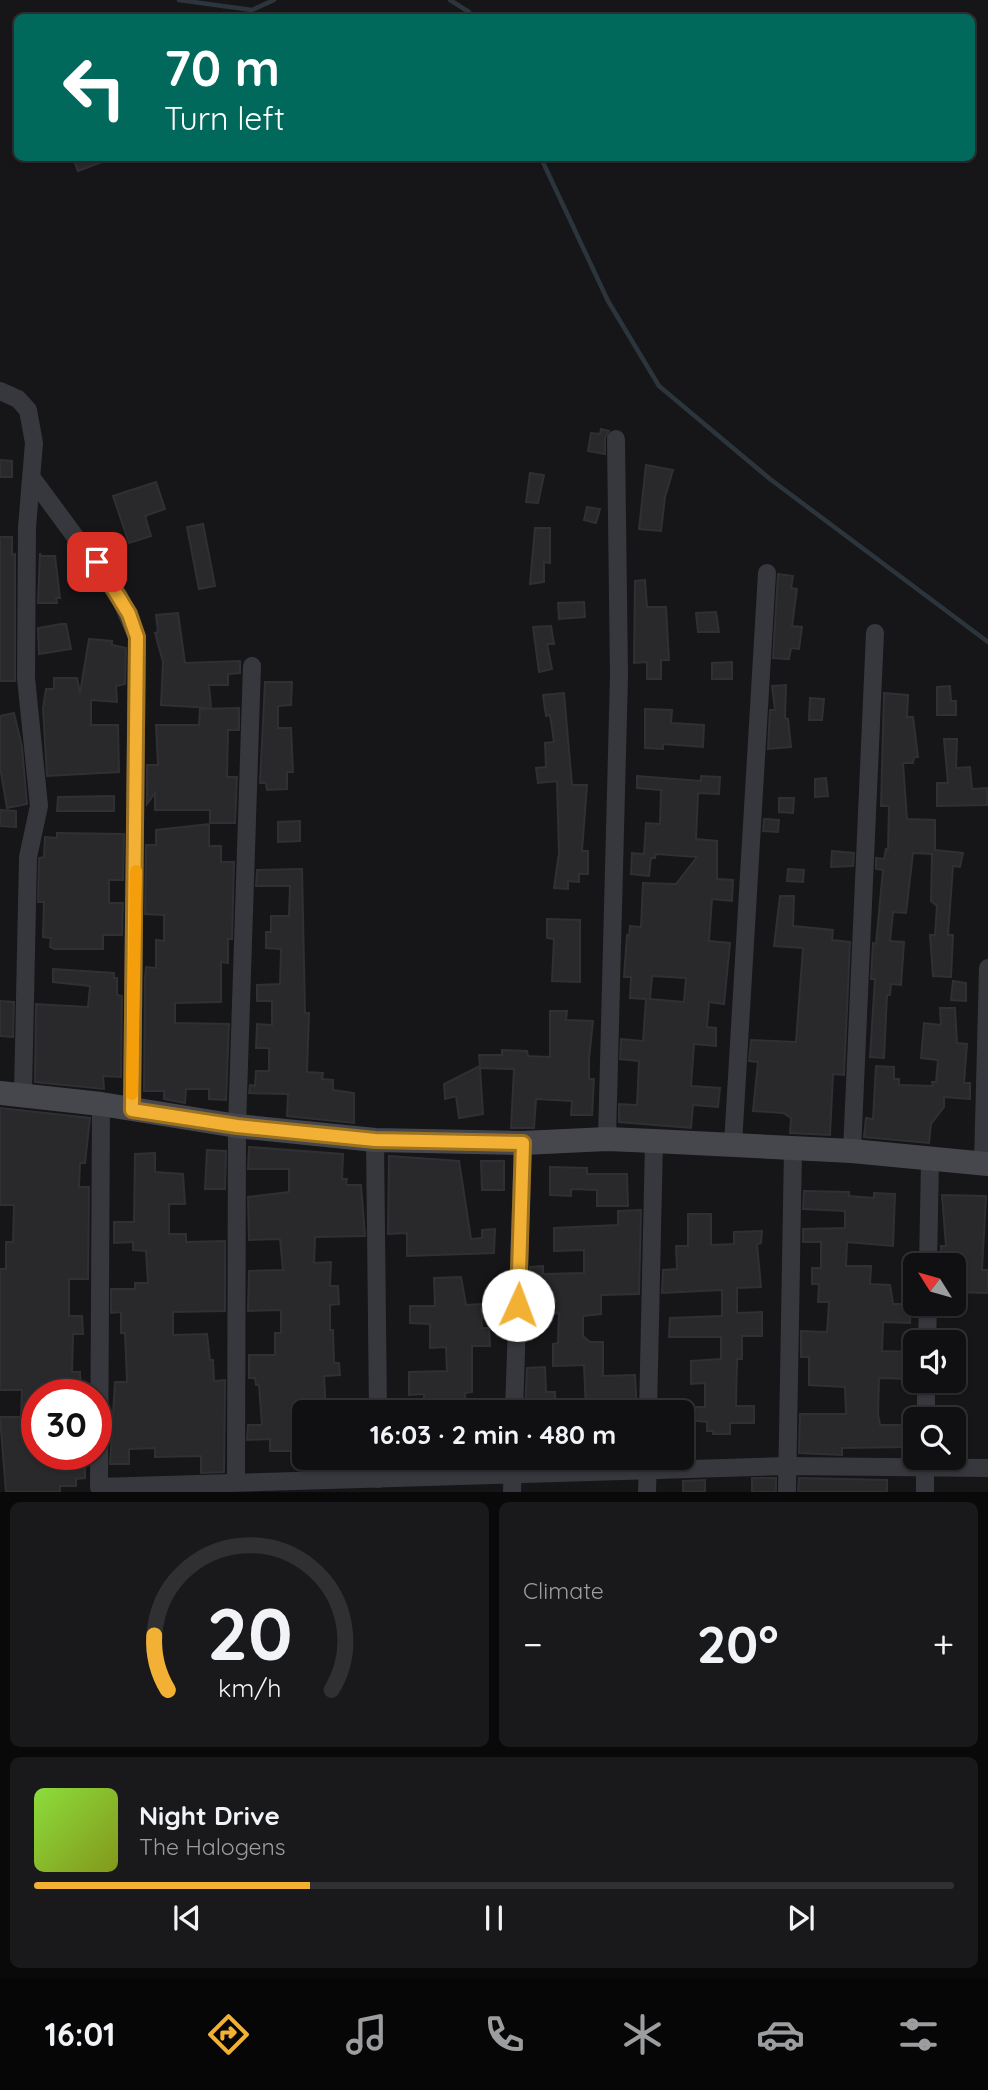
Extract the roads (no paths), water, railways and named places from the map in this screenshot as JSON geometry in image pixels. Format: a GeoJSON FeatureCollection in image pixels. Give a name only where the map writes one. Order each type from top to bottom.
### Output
{"type":"FeatureCollection","features":[{"type":"Feature","properties":{"kind":"street"},"geometry":{"type":"LineString","coordinates":[[0,391],[18,399],[27,410],[34,443],[27,527],[26,678],[40,796],[28,857],[12,1094],[101,1104],[237,1126],[375,1140],[523,1143],[607,1139],[852,1151],[986,1164],[988,968]]}},
{"type":"Feature","properties":{"kind":"street"},"geometry":{"type":"LineString","coordinates":[[607,1139],[619,676],[616,439]]}},
{"type":"Feature","properties":{"kind":"street"},"geometry":{"type":"LineString","coordinates":[[33,478],[119,596],[137,637],[132,1110]]}},
{"type":"Feature","properties":{"kind":"street"},"geometry":{"type":"LineString","coordinates":[[733,1144],[767,573]]}},
{"type":"Feature","properties":{"kind":"street"},"geometry":{"type":"LineString","coordinates":[[852,1151],[875,633]]}},
{"type":"Feature","properties":{"kind":"street"},"geometry":{"type":"LineString","coordinates":[[236,1482],[237,1126],[252,666]]}},
{"type":"Feature","properties":{"kind":"street"},"geometry":{"type":"LineString","coordinates":[[101,1104],[99,1489],[566,1470]]}},
{"type":"Feature","properties":{"kind":"street"},"geometry":{"type":"LineString","coordinates":[[375,1140],[377,1400]]}},
{"type":"Feature","properties":{"kind":"street"},"geometry":{"type":"LineString","coordinates":[[649,1400],[654,1141]]}},
{"type":"Feature","properties":{"kind":"street"},"geometry":{"type":"LineString","coordinates":[[514,1400],[523,1143]]}},
{"type":"Feature","properties":{"kind":"street"},"geometry":{"type":"LineString","coordinates":[[787,1492],[793,1148]]}},
{"type":"Feature","properties":{"kind":"street"},"geometry":{"type":"LineString","coordinates":[[928,1253],[930,1160]]}},
{"type":"Feature","properties":{"kind":"street"},"geometry":{"type":"LineString","coordinates":[[694,1465],[903,1463]]}},
{"type":"Feature","properties":{"kind":"street"},"geometry":{"type":"LineString","coordinates":[[966,1466],[988,1468]]}},
{"type":"Feature","properties":{"kind":"street"},"geometry":{"type":"LineString","coordinates":[[378,1470],[378,1479]]}},
{"type":"Feature","properties":{"kind":"street"},"geometry":{"type":"LineString","coordinates":[[647,1470],[648,1492]]}},
{"type":"Feature","properties":{"kind":"street"},"geometry":{"type":"LineString","coordinates":[[925,1470],[925,1492]]}},
{"type":"Feature","properties":{"kind":"waterway"},"geometry":{"type":"LineString","coordinates":[[179,0],[252,10],[274,0]]}},
{"type":"Feature","properties":{"kind":"waterway"},"geometry":{"type":"LineString","coordinates":[[450,0],[470,14]]}},
{"type":"Feature","properties":{"kind":"waterway"},"geometry":{"type":"LineString","coordinates":[[542,161],[608,301],[659,386],[770,479],[988,642]]}}]}
